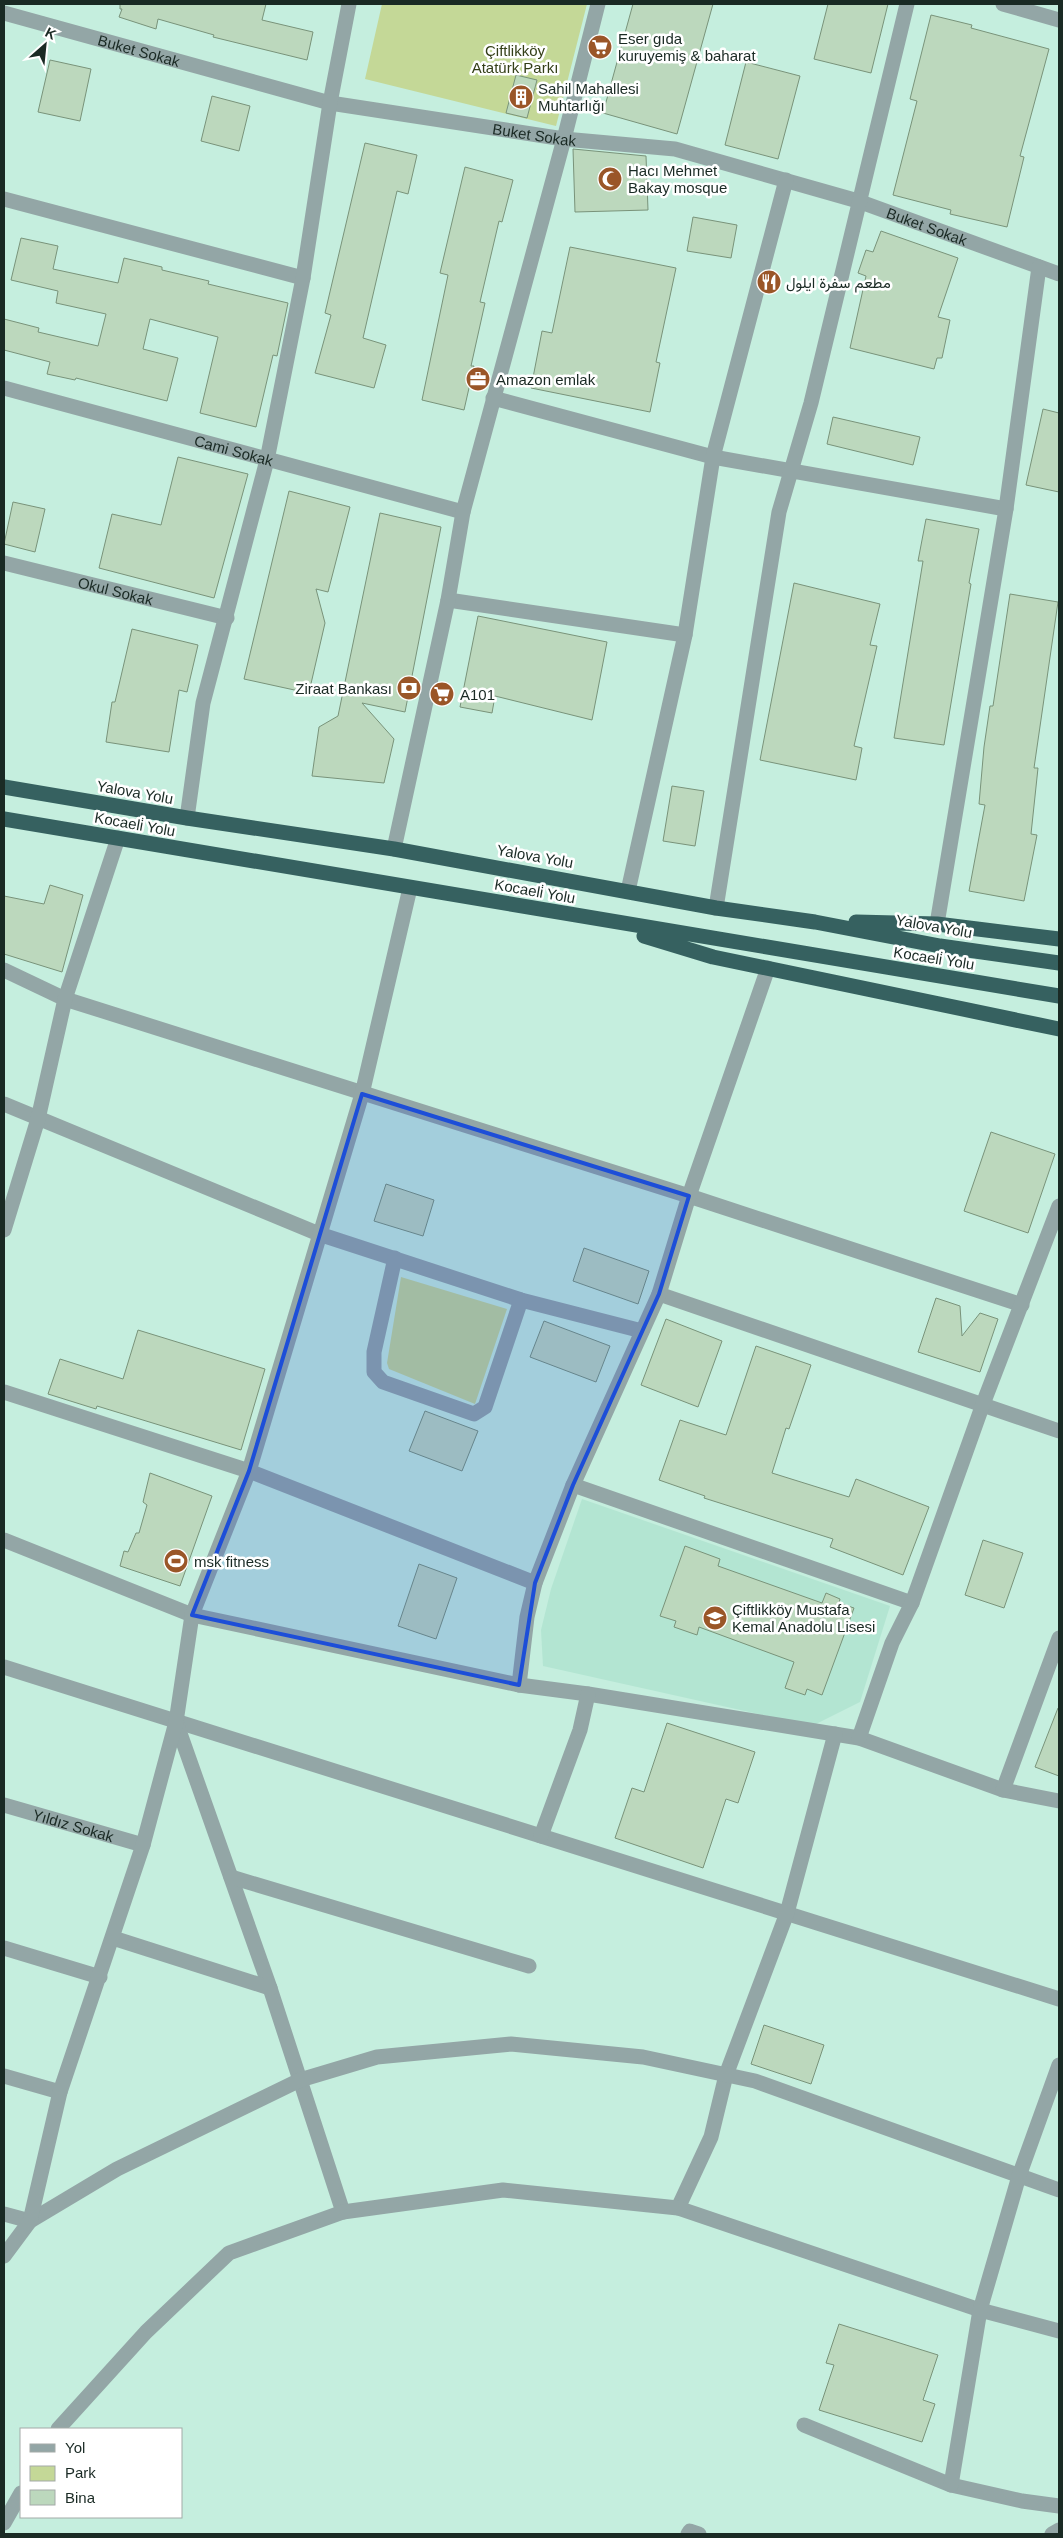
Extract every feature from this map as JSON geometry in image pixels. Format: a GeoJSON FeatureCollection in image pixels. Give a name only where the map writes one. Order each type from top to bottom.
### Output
{"type":"FeatureCollection","features":[{"type":"Feature","properties":{"kind":"highway","name":"Yalova Yolu"},"geometry":{"type":"LineString","coordinates":[[4,787],[187,818],[394,849],[716,908],[815,922],[940,946],[1059,963]]}},
{"type":"Feature","properties":{"kind":"highway","name":"Kocaeli̇ Yolu"},"geometry":{"type":"LineString","coordinates":[[4,819],[1059,996]]}},
{"type":"Feature","properties":{"kind":"highway"},"geometry":{"type":"LineString","coordinates":[[583,917],[712,957],[1059,1028]]}},
{"type":"Feature","properties":{"kind":"highway"},"geometry":{"type":"LineString","coordinates":[[815,922],[937,924],[1059,939]]}},
{"type":"Feature","properties":{"kind":"street"},"geometry":{"type":"LineString","coordinates":[[187,818],[203,704],[267,460],[304,278],[330,103],[349,4]]}},
{"type":"Feature","properties":{"kind":"street"},"geometry":{"type":"LineString","coordinates":[[394,849],[448,600],[463,512],[564,139],[598,4]]}},
{"type":"Feature","properties":{"kind":"street"},"geometry":{"type":"LineString","coordinates":[[716,908],[779,512],[811,404],[858,201],[907,4]]}},
{"type":"Feature","properties":{"kind":"street"},"geometry":{"type":"LineString","coordinates":[[1003,4],[1059,20]]}},
{"type":"Feature","properties":{"kind":"street","name":"Buket Sokak"},"geometry":{"type":"LineString","coordinates":[[4,13],[330,103],[564,139],[675,149],[858,201],[1059,274]]}},
{"type":"Feature","properties":{"kind":"street"},"geometry":{"type":"LineString","coordinates":[[628,891],[685,635],[714,457],[786,180]]}},
{"type":"Feature","properties":{"kind":"street"},"geometry":{"type":"LineString","coordinates":[[4,199],[304,278]]}},
{"type":"Feature","properties":{"kind":"street"},"geometry":{"type":"LineString","coordinates":[[937,924],[1006,509],[1040,267]]}},
{"type":"Feature","properties":{"kind":"street","name":"Cami Sokak"},"geometry":{"type":"LineString","coordinates":[[4,388],[463,512]]}},
{"type":"Feature","properties":{"kind":"street"},"geometry":{"type":"LineString","coordinates":[[493,398],[714,457],[1006,509]]}},
{"type":"Feature","properties":{"kind":"street","name":"Okul Sokak"},"geometry":{"type":"LineString","coordinates":[[4,563],[227,618]]}},
{"type":"Feature","properties":{"kind":"street"},"geometry":{"type":"LineString","coordinates":[[448,600],[685,635]]}},
{"type":"Feature","properties":{"kind":"street"},"geometry":{"type":"LineString","coordinates":[[4,1230],[38,1119],[65,999],[118,838]]}},
{"type":"Feature","properties":{"kind":"street"},"geometry":{"type":"LineString","coordinates":[[30,2221],[60,2092],[143,1845],[176,1722],[192,1615],[249,1471],[362,1094],[410,888]]}},
{"type":"Feature","properties":{"kind":"street"},"geometry":{"type":"LineString","coordinates":[[519,1685],[527,1617],[535,1583],[573,1485],[659,1294],[689,1196],[768,968]]}},
{"type":"Feature","properties":{"kind":"street"},"geometry":{"type":"LineString","coordinates":[[4,970],[65,999],[689,1196],[1022,1305]]}},
{"type":"Feature","properties":{"kind":"street"},"geometry":{"type":"LineString","coordinates":[[4,1104],[319,1234],[521,1300],[642,1331]]}},
{"type":"Feature","properties":{"kind":"street"},"geometry":{"type":"LineString","coordinates":[[859,1738],[892,1643],[912,1603],[983,1404],[1059,1206]]}},
{"type":"Feature","properties":{"kind":"street"},"geometry":{"type":"LineString","coordinates":[[395,1258],[374,1352],[374,1372],[383,1382],[474,1414],[485,1407],[521,1300]]}},
{"type":"Feature","properties":{"kind":"street"},"geometry":{"type":"LineString","coordinates":[[659,1294],[1059,1431]]}},
{"type":"Feature","properties":{"kind":"street"},"geometry":{"type":"LineString","coordinates":[[4,1392],[249,1471],[535,1583]]}},
{"type":"Feature","properties":{"kind":"street"},"geometry":{"type":"LineString","coordinates":[[573,1485],[912,1603]]}},
{"type":"Feature","properties":{"kind":"street"},"geometry":{"type":"LineString","coordinates":[[4,1540],[192,1615],[519,1685],[588,1694],[859,1738],[1003,1790],[1059,1801]]}},
{"type":"Feature","properties":{"kind":"street"},"geometry":{"type":"LineString","coordinates":[[1003,1790],[1059,1638]]}},
{"type":"Feature","properties":{"kind":"street"},"geometry":{"type":"LineString","coordinates":[[4,1667],[1059,1999]]}},
{"type":"Feature","properties":{"kind":"street"},"geometry":{"type":"LineString","coordinates":[[541,1836],[580,1730],[588,1694]]}},
{"type":"Feature","properties":{"kind":"street"},"geometry":{"type":"LineString","coordinates":[[176,1722],[270,1988],[343,2212]]}},
{"type":"Feature","properties":{"kind":"street"},"geometry":{"type":"LineString","coordinates":[[678,2208],[712,2137],[726,2075],[787,1913],[835,1734]]}},
{"type":"Feature","properties":{"kind":"street","name":"Yıldız Sokak"},"geometry":{"type":"LineString","coordinates":[[4,1805],[143,1845]]}},
{"type":"Feature","properties":{"kind":"street"},"geometry":{"type":"LineString","coordinates":[[231,1877],[529,1966]]}},
{"type":"Feature","properties":{"kind":"street"},"geometry":{"type":"LineString","coordinates":[[113,1938],[270,1988]]}},
{"type":"Feature","properties":{"kind":"street"},"geometry":{"type":"LineString","coordinates":[[4,1948],[100,1977]]}},
{"type":"Feature","properties":{"kind":"street"},"geometry":{"type":"LineString","coordinates":[[4,2256],[30,2221],[117,2169],[300,2080],[377,2057],[510,2044],[643,2057],[755,2081],[1059,2190]]}},
{"type":"Feature","properties":{"kind":"street"},"geometry":{"type":"LineString","coordinates":[[952,2486],[980,2310],[1019,2176],[1059,2065]]}},
{"type":"Feature","properties":{"kind":"street"},"geometry":{"type":"LineString","coordinates":[[4,2076],[60,2092]]}},
{"type":"Feature","properties":{"kind":"street"},"geometry":{"type":"LineString","coordinates":[[59,2428],[146,2332],[229,2253],[343,2212],[503,2190],[678,2208],[980,2310],[1059,2331]]}},
{"type":"Feature","properties":{"kind":"street"},"geometry":{"type":"LineString","coordinates":[[4,2214],[30,2221]]}},
{"type":"Feature","properties":{"kind":"street"},"geometry":{"type":"LineString","coordinates":[[804,2425],[952,2486],[1022,2501],[1059,2506]]}},
{"type":"Feature","properties":{"kind":"street"},"geometry":{"type":"LineString","coordinates":[[4,2523],[20,2495]]}},
{"type":"Feature","properties":{"kind":"street"},"geometry":{"type":"LineString","coordinates":[[1052,2534],[1059,2530]]}},
{"type":"Feature","properties":{"kind":"street"},"geometry":{"type":"LineString","coordinates":[[688,2534],[690,2531],[698,2534]]}},
{"type":"Feature","properties":{"kind":"highlighted area"},"geometry":{"type":"Polygon","coordinates":[[[362,1094],[689,1196],[659,1294],[573,1485],[535,1583],[519,1685],[192,1615],[249,1471],[362,1094]]]}},
{"type":"Feature","properties":{"kind":"shaded area","name":"Çiftlikköy Mustafa Kemal Anadolu Lisesi"},"geometry":{"type":"Polygon","coordinates":[[[582,1499],[890,1606],[860,1702],[812,1726],[543,1666],[541,1630],[551,1589],[582,1499]]]}},
{"type":"Feature","properties":{"kind":"green space","name":"Çiftlikköy Atatürk Parkı"},"geometry":{"type":"Polygon","coordinates":[[[382,4],[587,4],[556,126],[365,79],[382,4]]]}},
{"type":"Feature","properties":{"kind":"green space"},"geometry":{"type":"Polygon","coordinates":[[[401,1277],[507,1309],[475,1404],[389,1369],[387,1363],[401,1277]]]}},
{"type":"Feature","properties":{"kind":"building"},"geometry":{"type":"Polygon","coordinates":[[[120,4],[266,4],[262,20],[313,32],[307,60],[213,37],[214,35],[158,19],[156,29],[119,17],[122,9],[120,9],[120,4]]]}},
{"type":"Feature","properties":{"kind":"building"},"geometry":{"type":"Polygon","coordinates":[[[633,4],[713,4],[677,134],[603,113],[633,4]]]}},
{"type":"Feature","properties":{"kind":"building"},"geometry":{"type":"Polygon","coordinates":[[[828,4],[888,4],[871,73],[814,59],[828,4]]]}},
{"type":"Feature","properties":{"kind":"building"},"geometry":{"type":"Polygon","coordinates":[[[931,15],[972,25],[971,28],[1049,49],[1020,156],[1024,157],[1007,227],[950,214],[951,210],[893,195],[917,101],[910,99],[931,15]]]}},
{"type":"Feature","properties":{"kind":"building"},"geometry":{"type":"Polygon","coordinates":[[[50,60],[91,69],[80,121],[38,112],[50,60]]]}},
{"type":"Feature","properties":{"kind":"building"},"geometry":{"type":"Polygon","coordinates":[[[746,62],[800,76],[778,159],[725,145],[746,62]]]}},
{"type":"Feature","properties":{"kind":"building","name":"Sahil Mahallesi Muhtarlığı"},"geometry":{"type":"Polygon","coordinates":[[[516,75],[537,80],[527,118],[506,113],[516,75]]]}},
{"type":"Feature","properties":{"kind":"building"},"geometry":{"type":"Polygon","coordinates":[[[212,96],[250,106],[239,151],[201,141],[212,96]]]}},
{"type":"Feature","properties":{"kind":"building"},"geometry":{"type":"Polygon","coordinates":[[[365,143],[417,155],[408,194],[397,191],[363,338],[386,345],[374,388],[315,373],[331,315],[325,313],[365,143]]]}},
{"type":"Feature","properties":{"kind":"building","name":"Hacı Mehmet Bakay mosque"},"geometry":{"type":"Polygon","coordinates":[[[573,149],[646,156],[648,210],[575,212],[573,149]]]}},
{"type":"Feature","properties":{"kind":"building"},"geometry":{"type":"Polygon","coordinates":[[[465,167],[513,180],[502,222],[499,221],[480,302],[485,303],[471,366],[474,366],[464,410],[422,400],[448,275],[440,273],[465,167]]]}},
{"type":"Feature","properties":{"kind":"building"},"geometry":{"type":"Polygon","coordinates":[[[693,217],[737,225],[731,258],[687,251],[693,217]]]}},
{"type":"Feature","properties":{"kind":"building"},"geometry":{"type":"Polygon","coordinates":[[[881,231],[958,258],[938,317],[950,320],[942,358],[937,358],[934,369],[850,348],[866,276],[858,273],[866,250],[873,252],[881,231]]]}},
{"type":"Feature","properties":{"kind":"building"},"geometry":{"type":"Polygon","coordinates":[[[21,238],[58,246],[53,269],[118,283],[124,258],[162,267],[162,270],[209,281],[208,284],[288,303],[277,356],[273,355],[256,427],[200,413],[218,337],[150,319],[143,349],[178,358],[167,401],[76,378],[75,380],[47,374],[50,362],[4,350],[4,319],[39,328],[38,332],[98,346],[106,314],[56,303],[58,291],[11,280],[21,238]]]}},
{"type":"Feature","properties":{"kind":"building"},"geometry":{"type":"Polygon","coordinates":[[[570,247],[676,268],[656,362],[660,363],[650,412],[531,388],[542,331],[552,333],[570,247]]]}},
{"type":"Feature","properties":{"kind":"building"},"geometry":{"type":"Polygon","coordinates":[[[1043,409],[1059,413],[1059,492],[1026,485],[1043,409]]]}},
{"type":"Feature","properties":{"kind":"building"},"geometry":{"type":"Polygon","coordinates":[[[833,417],[920,437],[913,465],[827,444],[833,417]]]}},
{"type":"Feature","properties":{"kind":"building"},"geometry":{"type":"Polygon","coordinates":[[[178,457],[248,474],[214,598],[99,568],[112,514],[161,525],[178,457]]]}},
{"type":"Feature","properties":{"kind":"building"},"geometry":{"type":"Polygon","coordinates":[[[289,491],[350,507],[328,592],[316,589],[325,623],[310,688],[299,691],[244,679],[289,491]]]}},
{"type":"Feature","properties":{"kind":"building"},"geometry":{"type":"Polygon","coordinates":[[[13,502],[45,509],[35,552],[4,544],[13,502]]]}},
{"type":"Feature","properties":{"kind":"building"},"geometry":{"type":"Polygon","coordinates":[[[380,513],[441,527],[405,712],[362,703],[394,739],[384,783],[312,776],[319,727],[338,716],[380,513]]]}},
{"type":"Feature","properties":{"kind":"building"},"geometry":{"type":"Polygon","coordinates":[[[926,519],[979,529],[944,745],[894,738],[923,561],[918,561],[926,519]]]}},
{"type":"Feature","properties":{"kind":"building"},"geometry":{"type":"Polygon","coordinates":[[[794,583],[880,604],[870,645],[877,646],[854,746],[862,748],[856,780],[760,760],[794,583]]]}},
{"type":"Feature","properties":{"kind":"building"},"geometry":{"type":"Polygon","coordinates":[[[1010,594],[1058,602],[1034,768],[1038,768],[1031,834],[1037,835],[1024,901],[969,891],[985,805],[979,804],[984,747],[990,706],[993,706],[1010,594]]]}},
{"type":"Feature","properties":{"kind":"building"},"geometry":{"type":"Polygon","coordinates":[[[478,616],[607,642],[592,720],[495,696],[492,713],[460,707],[478,616]]]}},
{"type":"Feature","properties":{"kind":"building"},"geometry":{"type":"Polygon","coordinates":[[[132,629],[198,645],[187,692],[179,690],[169,752],[106,742],[112,702],[115,702],[132,629]]]}},
{"type":"Feature","properties":{"kind":"building"},"geometry":{"type":"Polygon","coordinates":[[[672,786],[704,791],[695,846],[663,841],[672,786]]]}},
{"type":"Feature","properties":{"kind":"building"},"geometry":{"type":"Polygon","coordinates":[[[50,885],[83,895],[62,972],[4,954],[4,896],[44,904],[50,885]]]}},
{"type":"Feature","properties":{"kind":"building"},"geometry":{"type":"Polygon","coordinates":[[[991,1132],[1055,1154],[1028,1233],[964,1211],[991,1132]]]}},
{"type":"Feature","properties":{"kind":"building"},"geometry":{"type":"Polygon","coordinates":[[[386,1184],[434,1200],[423,1236],[374,1221],[386,1184]]]}},
{"type":"Feature","properties":{"kind":"building"},"geometry":{"type":"Polygon","coordinates":[[[584,1248],[649,1271],[638,1304],[573,1281],[584,1248]]]}},
{"type":"Feature","properties":{"kind":"building"},"geometry":{"type":"Polygon","coordinates":[[[936,1298],[960,1306],[962,1336],[980,1313],[998,1319],[980,1372],[918,1352],[936,1298]]]}},
{"type":"Feature","properties":{"kind":"building"},"geometry":{"type":"Polygon","coordinates":[[[666,1319],[722,1341],[698,1407],[641,1385],[666,1319]]]}},
{"type":"Feature","properties":{"kind":"building"},"geometry":{"type":"Polygon","coordinates":[[[544,1321],[610,1346],[596,1382],[530,1357],[544,1321]]]}},
{"type":"Feature","properties":{"kind":"building"},"geometry":{"type":"Polygon","coordinates":[[[138,1330],[265,1369],[241,1450],[97,1406],[96,1409],[48,1394],[60,1359],[123,1379],[138,1330]]]}},
{"type":"Feature","properties":{"kind":"building"},"geometry":{"type":"Polygon","coordinates":[[[756,1346],[811,1365],[789,1429],[786,1428],[772,1473],[849,1497],[856,1479],[929,1507],[903,1575],[830,1547],[833,1539],[704,1498],[705,1496],[659,1480],[680,1420],[726,1435],[756,1346]]]}},
{"type":"Feature","properties":{"kind":"building"},"geometry":{"type":"Polygon","coordinates":[[[425,1411],[478,1431],[462,1471],[409,1451],[425,1411]]]}},
{"type":"Feature","properties":{"kind":"building"},"geometry":{"type":"Polygon","coordinates":[[[150,1473],[212,1496],[180,1586],[120,1566],[124,1551],[128,1552],[136,1533],[139,1533],[147,1505],[143,1502],[150,1473]]]}},
{"type":"Feature","properties":{"kind":"building"},"geometry":{"type":"Polygon","coordinates":[[[983,1540],[1023,1553],[1004,1608],[965,1595],[983,1540]]]}},
{"type":"Feature","properties":{"kind":"building"},"geometry":{"type":"Polygon","coordinates":[[[685,1546],[720,1559],[718,1566],[822,1603],[826,1593],[840,1599],[839,1603],[854,1608],[822,1695],[807,1689],[805,1695],[785,1688],[794,1662],[699,1627],[697,1635],[674,1627],[676,1621],[660,1616],[685,1546]]]}},
{"type":"Feature","properties":{"kind":"building"},"geometry":{"type":"Polygon","coordinates":[[[419,1564],[457,1578],[436,1639],[398,1626],[419,1564]]]}},
{"type":"Feature","properties":{"kind":"building"},"geometry":{"type":"Polygon","coordinates":[[[1059,1708],[1059,1776],[1035,1767],[1059,1708]]]}},
{"type":"Feature","properties":{"kind":"building"},"geometry":{"type":"Polygon","coordinates":[[[667,1723],[755,1752],[738,1803],[726,1799],[703,1868],[615,1838],[632,1788],[644,1792],[667,1723]]]}},
{"type":"Feature","properties":{"kind":"building"},"geometry":{"type":"Polygon","coordinates":[[[764,2025],[824,2045],[811,2084],[751,2064],[764,2025]]]}},
{"type":"Feature","properties":{"kind":"building"},"geometry":{"type":"Polygon","coordinates":[[[839,2324],[938,2355],[923,2400],[935,2404],[922,2442],[819,2410],[834,2365],[826,2363],[839,2324]]]}},
{"type":"Feature","properties":{"kind":"place","name":"Eser gıda kuruyemiş & baharat"},"geometry":{"type":"Point","coordinates":[600,47]}},
{"type":"Feature","properties":{"kind":"place","name":"Sahil Mahallesi Muhtarlığı"},"geometry":{"type":"Point","coordinates":[521,97]}},
{"type":"Feature","properties":{"kind":"place","name":"Hacı Mehmet Bakay mosque"},"geometry":{"type":"Point","coordinates":[610,179]}},
{"type":"Feature","properties":{"kind":"place","name":"مطعم سفرة ايلول"},"geometry":{"type":"Point","coordinates":[769,282]}},
{"type":"Feature","properties":{"kind":"place","name":"Amazon emlak"},"geometry":{"type":"Point","coordinates":[478,379]}},
{"type":"Feature","properties":{"kind":"place","name":"Ziraat Bankası"},"geometry":{"type":"Point","coordinates":[409,688]}},
{"type":"Feature","properties":{"kind":"place","name":"A101"},"geometry":{"type":"Point","coordinates":[442,694]}},
{"type":"Feature","properties":{"kind":"place","name":"msk fitness"},"geometry":{"type":"Point","coordinates":[176,1561]}},
{"type":"Feature","properties":{"kind":"place","name":"Çiftlikköy Mustafa Kemal Anadolu Lisesi"},"geometry":{"type":"Point","coordinates":[715,1618]}}]}
